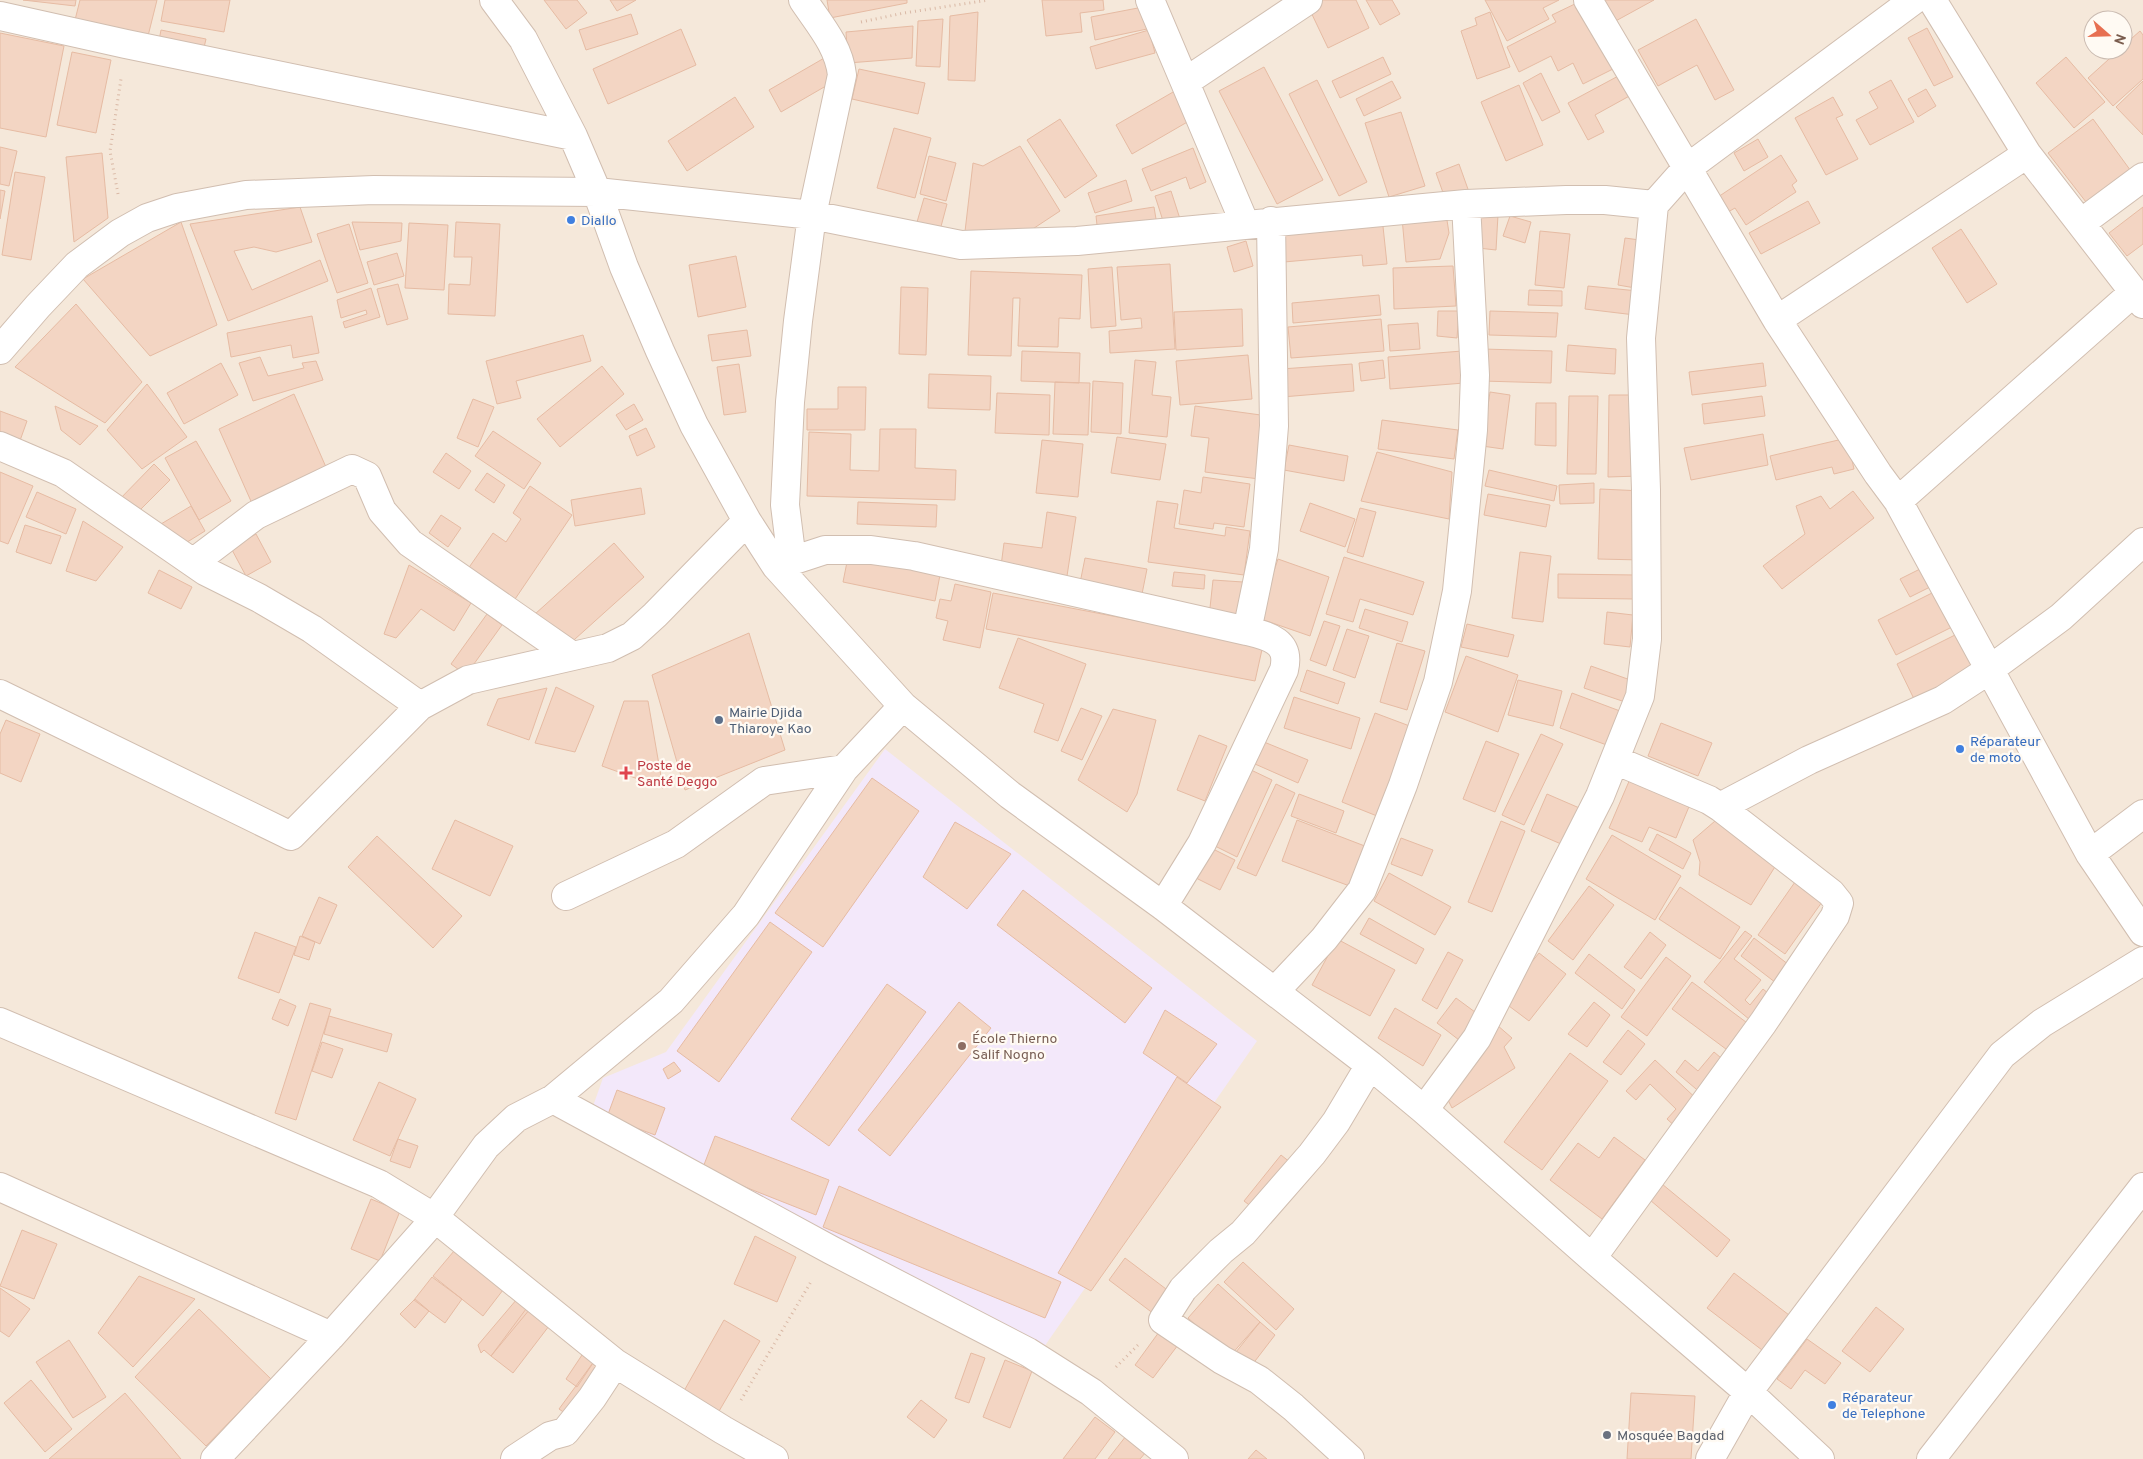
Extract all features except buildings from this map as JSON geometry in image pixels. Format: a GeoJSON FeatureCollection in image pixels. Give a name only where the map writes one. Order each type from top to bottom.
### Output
{"type":"FeatureCollection","features":[{"type":"Feature","properties":{"kind":"street"},"geometry":{"type":"LineString","coordinates":[[494,0],[523,40],[573,136],[597,192],[624,267],[660,351],[694,425],[747,520],[903,706],[1010,795],[1164,906],[1370,1065],[1748,1392],[1820,1459]]}},
{"type":"Feature","properties":{"kind":"street"},"geometry":{"type":"LineString","coordinates":[[784,564],[790,402],[798,321],[812,215],[842,75],[840,60],[834,44],[803,0]]}},
{"type":"Feature","properties":{"kind":"street"},"geometry":{"type":"LineString","coordinates":[[1150,0],[1186,82],[1258,223],[1274,426],[1264,549],[1247,630]]}},
{"type":"Feature","properties":{"kind":"street"},"geometry":{"type":"LineString","coordinates":[[1186,82],[1308,0]]}},
{"type":"Feature","properties":{"kind":"street"},"geometry":{"type":"LineString","coordinates":[[1588,0],[1777,320],[1878,474],[1898,501],[2090,854],[2143,932]]}},
{"type":"Feature","properties":{"kind":"street"},"geometry":{"type":"LineString","coordinates":[[1424,1110],[1477,1038],[1600,796],[1640,696],[1647,639],[1646,490],[1641,338],[1654,205],[1686,168],[1914,0]]}},
{"type":"Feature","properties":{"kind":"street"},"geometry":{"type":"LineString","coordinates":[[1898,501],[2138,298],[2027,154],[1932,0]]}},
{"type":"Feature","properties":{"kind":"street"},"geometry":{"type":"LineString","coordinates":[[0,16],[126,44],[573,136]]}},
{"type":"Feature","properties":{"kind":"street"},"geometry":{"type":"LineString","coordinates":[[1777,320],[2027,154]]}},
{"type":"Feature","properties":{"kind":"street"},"geometry":{"type":"LineString","coordinates":[[2081,223],[2143,177]]}},
{"type":"Feature","properties":{"kind":"street"},"geometry":{"type":"LineString","coordinates":[[0,350],[77,265],[120,234],[146,218],[176,208],[246,195],[374,190],[597,192],[812,215],[961,245],[1077,241],[1466,204],[1605,200],[1654,205]]}},
{"type":"Feature","properties":{"kind":"street"},"geometry":{"type":"LineString","coordinates":[[1275,991],[1324,939],[1362,890],[1403,785],[1438,682],[1457,591],[1473,430],[1475,375],[1466,204]]}},
{"type":"Feature","properties":{"kind":"street"},"geometry":{"type":"LineString","coordinates":[[0,446],[63,473],[205,571],[259,598],[312,629],[420,706]]}},
{"type":"Feature","properties":{"kind":"street"},"geometry":{"type":"LineString","coordinates":[[194,562],[256,515],[352,469],[366,476],[382,511],[410,543],[571,656]]}},
{"type":"Feature","properties":{"kind":"street"},"geometry":{"type":"LineString","coordinates":[[0,694],[291,836],[420,706],[468,680],[608,648],[632,636],[656,615],[747,520]]}},
{"type":"Feature","properties":{"kind":"street"},"geometry":{"type":"LineString","coordinates":[[1720,807],[1809,760],[1943,700],[1989,670],[2061,617],[2143,542]]}},
{"type":"Feature","properties":{"kind":"street"},"geometry":{"type":"LineString","coordinates":[[784,564],[825,550],[870,550],[914,556],[1247,630],[1271,637],[1276,641],[1284,651],[1286,663],[1284,670],[1202,842],[1164,906]]}},
{"type":"Feature","properties":{"kind":"street"},"geometry":{"type":"LineString","coordinates":[[215,1459],[331,1336],[434,1218],[486,1146],[516,1118],[553,1099],[671,1001],[746,915],[844,769],[903,706]]}},
{"type":"Feature","properties":{"kind":"street"},"geometry":{"type":"LineString","coordinates":[[1592,1258],[1763,1023],[1835,916],[1839,903],[1832,893],[1807,876],[1720,807],[1709,800],[1615,760]]}},
{"type":"Feature","properties":{"kind":"street"},"geometry":{"type":"LineString","coordinates":[[566,896],[676,844],[764,781],[844,769]]}},
{"type":"Feature","properties":{"kind":"street"},"geometry":{"type":"LineString","coordinates":[[2090,854],[2143,814]]}},
{"type":"Feature","properties":{"kind":"street"},"geometry":{"type":"LineString","coordinates":[[1710,1459],[1748,1392],[2002,1054],[2042,1023],[2143,961]]}},
{"type":"Feature","properties":{"kind":"street"},"geometry":{"type":"LineString","coordinates":[[0,1022],[379,1184],[434,1218],[615,1363],[723,1430],[774,1459]]}},
{"type":"Feature","properties":{"kind":"street"},"geometry":{"type":"LineString","coordinates":[[1350,1459],[1293,1407],[1259,1380],[1222,1360],[1163,1320],[1183,1289],[1221,1251],[1243,1233],[1312,1154],[1336,1122],[1370,1065]]}},
{"type":"Feature","properties":{"kind":"street"},"geometry":{"type":"LineString","coordinates":[[553,1099],[830,1250],[1028,1352],[1091,1392],[1174,1459]]}},
{"type":"Feature","properties":{"kind":"street"},"geometry":{"type":"LineString","coordinates":[[0,1187],[331,1336]]}},
{"type":"Feature","properties":{"kind":"street"},"geometry":{"type":"LineString","coordinates":[[1931,1459],[2143,1187]]}},
{"type":"Feature","properties":{"kind":"street"},"geometry":{"type":"LineString","coordinates":[[515,1459],[550,1436],[565,1432],[592,1398],[615,1363]]}},
{"type":"Feature","properties":{"kind":"path"},"geometry":{"type":"LineString","coordinates":[[824,30],[904,13],[989,0]]}},
{"type":"Feature","properties":{"kind":"path"},"geometry":{"type":"LineString","coordinates":[[120,234],[118,198],[110,151],[126,44]]}},
{"type":"Feature","properties":{"kind":"path"},"geometry":{"type":"LineString","coordinates":[[723,1430],[830,1250]]}},
{"type":"Feature","properties":{"kind":"path"},"geometry":{"type":"LineString","coordinates":[[1091,1392],[1163,1320]]}},
{"type":"Feature","properties":{"kind":"shaded area"},"geometry":{"type":"Polygon","coordinates":[[[0,0],[2143,0],[2143,1459],[0,1459],[0,0]]]}},
{"type":"Feature","properties":{"kind":"shaded area","name":"École Thierno Salif Nogno"},"geometry":{"type":"Polygon","coordinates":[[[885,749],[1257,1041],[1044,1347],[592,1109],[603,1078],[666,1052],[885,749]]]}},
{"type":"Feature","properties":{"kind":"place","name":"Diallo"},"geometry":{"type":"Point","coordinates":[571,220]}},
{"type":"Feature","properties":{"kind":"place","name":"Mairie Djida Thiaroye Kao"},"geometry":{"type":"Point","coordinates":[719,720]}},
{"type":"Feature","properties":{"kind":"place","name":"Réparateur de moto"},"geometry":{"type":"Point","coordinates":[1960,749]}},
{"type":"Feature","properties":{"kind":"place","name":"Poste de Santé Deggo"},"geometry":{"type":"Point","coordinates":[626,773]}},
{"type":"Feature","properties":{"kind":"place","name":"École Thierno Salif Nogno"},"geometry":{"type":"Point","coordinates":[962,1046]}},
{"type":"Feature","properties":{"kind":"place","name":"Réparateur de Telephone"},"geometry":{"type":"Point","coordinates":[1832,1405]}},
{"type":"Feature","properties":{"kind":"place","name":"Mosquée Bagdad"},"geometry":{"type":"Point","coordinates":[1607,1435]}}]}
